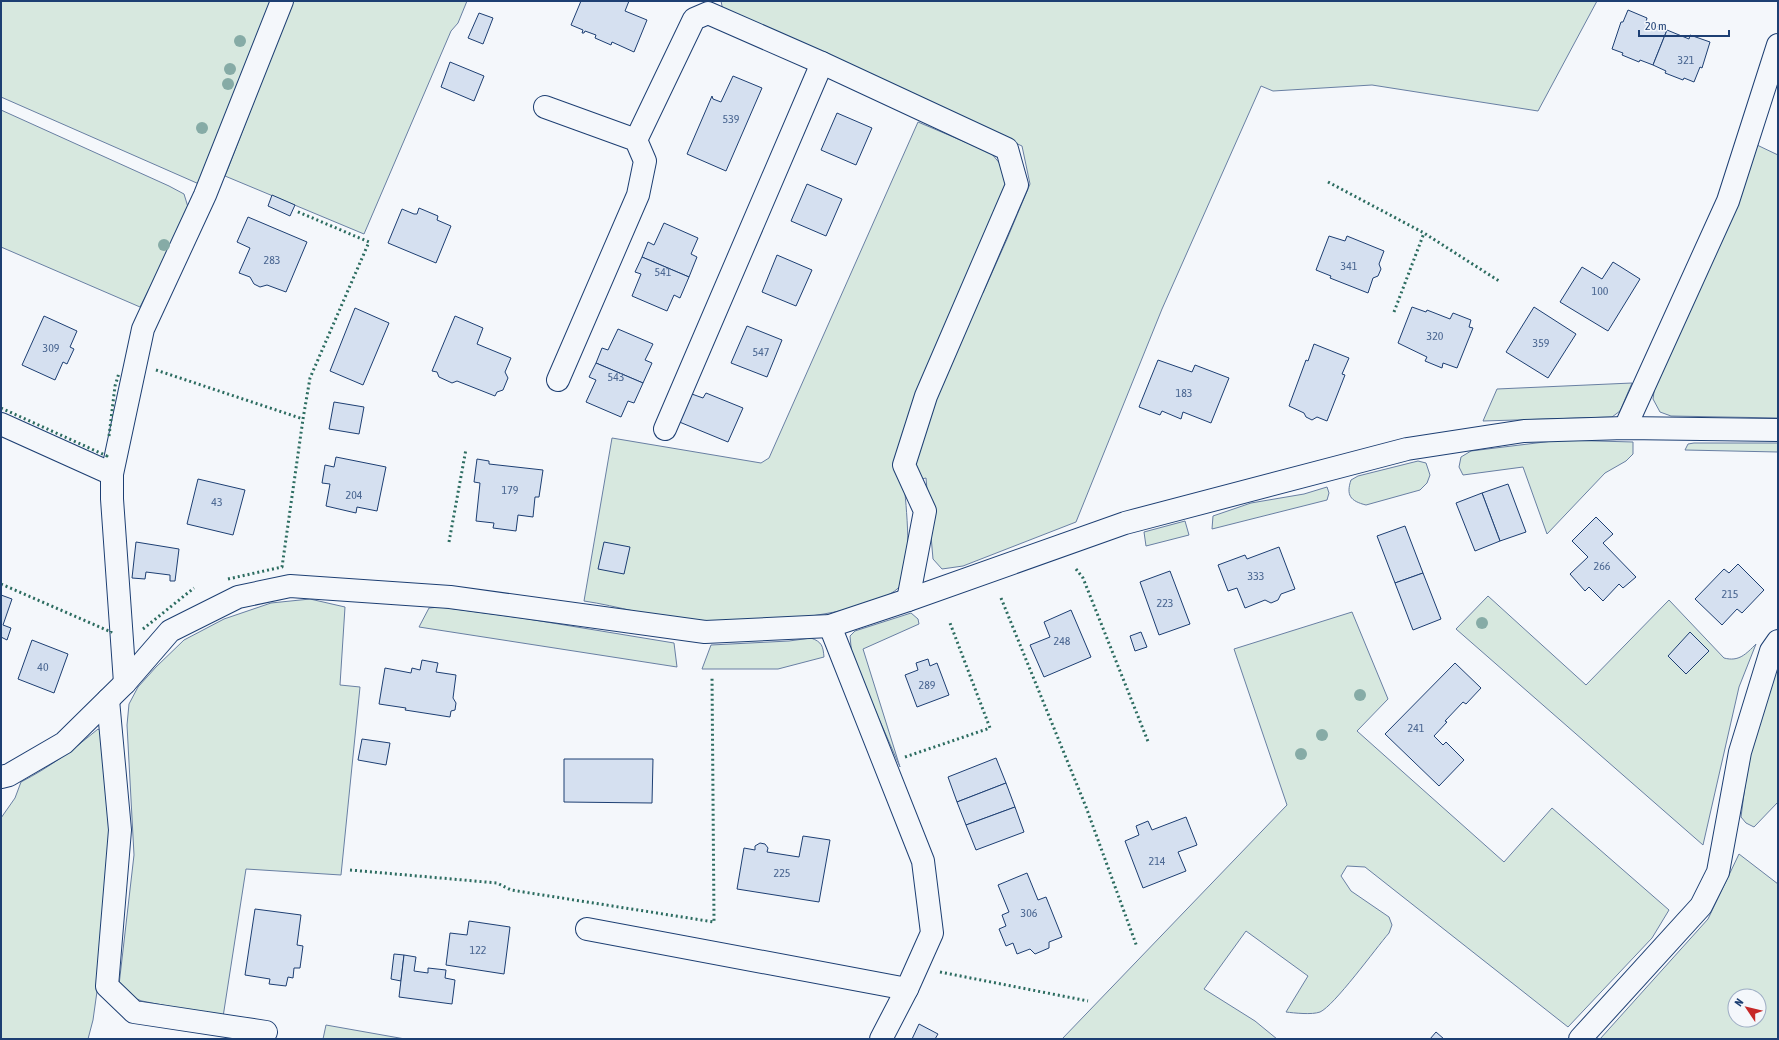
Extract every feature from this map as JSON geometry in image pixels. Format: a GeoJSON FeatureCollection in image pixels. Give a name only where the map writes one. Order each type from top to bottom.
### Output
{"type":"FeatureCollection","features":[{"type":"Feature","properties":{"kind":"street"},"geometry":{"type":"LineString","coordinates":[[125,682],[112,499],[112,474],[143,329],[205,195],[282,1]]}},
{"type":"Feature","properties":{"kind":"street"},"geometry":{"type":"LineString","coordinates":[[636,140],[694,19],[708,13],[822,63],[1007,149],[1017,185],[926,396],[904,465],[925,511],[908,600]]}},
{"type":"Feature","properties":{"kind":"street"},"geometry":{"type":"LineString","coordinates":[[1625,428],[1728,201],[1778,45]]}},
{"type":"Feature","properties":{"kind":"street"},"geometry":{"type":"LineString","coordinates":[[665,429],[822,63]]}},
{"type":"Feature","properties":{"kind":"street"},"geometry":{"type":"LineString","coordinates":[[545,107],[636,140],[645,161],[638,194],[558,380]]}},
{"type":"Feature","properties":{"kind":"street"},"geometry":{"type":"LineString","coordinates":[[1,424],[112,474]]}},
{"type":"Feature","properties":{"kind":"street"},"geometry":{"type":"LineString","coordinates":[[1,777],[9,775],[64,743],[108,700],[170,631],[238,597],[290,586],[450,597],[705,632],[830,626],[1125,523],[1407,449],[1524,431],[1625,428],[1778,430]]}},
{"type":"Feature","properties":{"kind":"street"},"geometry":{"type":"LineString","coordinates":[[830,626],[923,861],[932,933],[907,989],[881,1039]]}},
{"type":"Feature","properties":{"kind":"street"},"geometry":{"type":"LineString","coordinates":[[1580,1039],[1701,906],[1718,872],[1740,752],[1771,651],[1778,642]]}},
{"type":"Feature","properties":{"kind":"street"},"geometry":{"type":"LineString","coordinates":[[108,700],[120,830],[107,986],[134,1012],[266,1032]]}},
{"type":"Feature","properties":{"kind":"street"},"geometry":{"type":"LineString","coordinates":[[587,929],[907,989]]}},
{"type":"Feature","properties":{"kind":"shaded area"},"geometry":{"type":"Polygon","coordinates":[[[1,1],[272,1],[199,184],[1,97],[1,1]]]}},
{"type":"Feature","properties":{"kind":"shaded area"},"geometry":{"type":"Polygon","coordinates":[[[293,1],[467,1],[458,23],[451,31],[364,234],[225,176],[293,1]]]}},
{"type":"Feature","properties":{"kind":"shaded area"},"geometry":{"type":"Polygon","coordinates":[[[721,1],[1597,1],[1538,111],[1372,85],[1273,91],[1261,86],[1162,309],[1076,522],[963,566],[942,569],[933,559],[926,478],[904,483],[908,536],[907,565],[905,577],[901,585],[886,596],[862,605],[799,618],[733,623],[706,623],[673,619],[584,601],[612,438],[761,463],[769,458],[918,122],[991,153],[1002,166],[1008,196],[946,330],[983,293],[1030,184],[1022,146],[723,11],[721,1]]]}},
{"type":"Feature","properties":{"kind":"shaded area"},"geometry":{"type":"Polygon","coordinates":[[[1,110],[184,194],[188,207],[174,240],[140,307],[1,247],[1,110]]]}},
{"type":"Feature","properties":{"kind":"shaded area"},"geometry":{"type":"Polygon","coordinates":[[[1757,145],[1778,155],[1778,418],[1671,416],[1660,412],[1653,399],[1656,377],[1708,269],[1757,145]]]}},
{"type":"Feature","properties":{"kind":"shaded area"},"geometry":{"type":"Polygon","coordinates":[[[1632,383],[1620,411],[1612,417],[1483,421],[1497,389],[1632,383]]]}},
{"type":"Feature","properties":{"kind":"shaded area"},"geometry":{"type":"Polygon","coordinates":[[[1561,440],[1633,442],[1633,454],[1626,461],[1605,473],[1547,534],[1523,467],[1463,475],[1459,467],[1461,457],[1471,451],[1561,440]]]}},
{"type":"Feature","properties":{"kind":"shaded area"},"geometry":{"type":"Polygon","coordinates":[[[1778,443],[1778,452],[1685,450],[1688,444],[1778,443]]]}},
{"type":"Feature","properties":{"kind":"shaded area"},"geometry":{"type":"Polygon","coordinates":[[[1418,461],[1426,463],[1430,475],[1427,483],[1420,490],[1366,505],[1356,502],[1349,493],[1351,480],[1358,476],[1418,461]]]}},
{"type":"Feature","properties":{"kind":"shaded area"},"geometry":{"type":"Polygon","coordinates":[[[1327,487],[1329,493],[1327,500],[1212,529],[1213,516],[1251,503],[1304,494],[1327,487]]]}},
{"type":"Feature","properties":{"kind":"shaded area"},"geometry":{"type":"Polygon","coordinates":[[[1185,521],[1189,535],[1146,546],[1144,532],[1185,521]]]}},
{"type":"Feature","properties":{"kind":"shaded area"},"geometry":{"type":"Polygon","coordinates":[[[1488,596],[1586,685],[1669,600],[1724,658],[1738,658],[1756,644],[1739,687],[1703,845],[1456,629],[1488,596]]]}},
{"type":"Feature","properties":{"kind":"shaded area"},"geometry":{"type":"Polygon","coordinates":[[[310,599],[345,607],[340,685],[360,687],[341,875],[246,869],[223,1017],[142,1001],[128,996],[119,985],[134,855],[127,725],[129,704],[138,687],[184,640],[224,619],[271,603],[310,599]]]}},
{"type":"Feature","properties":{"kind":"shaded area"},"geometry":{"type":"Polygon","coordinates":[[[440,607],[522,618],[674,643],[677,667],[419,627],[429,608],[440,607]]]}},
{"type":"Feature","properties":{"kind":"shaded area"},"geometry":{"type":"Polygon","coordinates":[[[1352,612],[1388,699],[1357,731],[1504,862],[1552,808],[1669,910],[1652,938],[1568,1027],[1365,867],[1347,866],[1341,876],[1351,891],[1389,917],[1392,925],[1389,933],[1345,988],[1326,1007],[1320,1012],[1312,1013],[1303,1014],[1286,1012],[1308,976],[1246,931],[1204,989],[1255,1021],[1277,1039],[1062,1039],[1287,805],[1234,649],[1352,612]]]}},
{"type":"Feature","properties":{"kind":"shaded area"},"geometry":{"type":"Polygon","coordinates":[[[911,613],[918,619],[919,624],[863,649],[900,767],[852,657],[850,636],[855,631],[911,613]]]}},
{"type":"Feature","properties":{"kind":"shaded area"},"geometry":{"type":"Polygon","coordinates":[[[811,638],[818,641],[821,645],[824,657],[778,669],[702,669],[711,645],[789,641],[811,638]]]}},
{"type":"Feature","properties":{"kind":"shaded area"},"geometry":{"type":"Polygon","coordinates":[[[1778,657],[1778,802],[1754,827],[1746,823],[1741,817],[1748,762],[1778,657]]]}},
{"type":"Feature","properties":{"kind":"shaded area"},"geometry":{"type":"Polygon","coordinates":[[[98,729],[106,736],[110,775],[110,899],[93,1020],[88,1039],[1,1039],[1,818],[15,798],[21,782],[42,770],[80,744],[98,729]]]}},
{"type":"Feature","properties":{"kind":"shaded area"},"geometry":{"type":"Polygon","coordinates":[[[1739,854],[1778,884],[1778,1039],[1600,1039],[1708,919],[1739,854]]]}},
{"type":"Feature","properties":{"kind":"shaded area"},"geometry":{"type":"Polygon","coordinates":[[[326,1025],[405,1039],[323,1039],[326,1025]]]}},
{"type":"Feature","properties":{"kind":"building"},"geometry":{"type":"Polygon","coordinates":[[[581,1],[629,1],[625,11],[647,20],[634,52],[612,42],[611,45],[595,38],[596,35],[585,31],[582,33],[583,30],[571,25],[581,1]]]}},
{"type":"Feature","properties":{"kind":"building"},"geometry":{"type":"Polygon","coordinates":[[[1628,10],[1647,18],[1646,22],[1667,30],[1653,65],[1640,60],[1639,62],[1612,49],[1621,22],[1623,22],[1628,10]]]}},
{"type":"Feature","properties":{"kind":"building"},"geometry":{"type":"Polygon","coordinates":[[[479,13],[493,18],[483,44],[468,38],[479,13]]]}},
{"type":"Feature","properties":{"kind":"building"},"geometry":{"type":"Polygon","coordinates":[[[1667,30],[1689,39],[1690,35],[1710,42],[1702,68],[1700,67],[1694,82],[1684,78],[1683,80],[1665,73],[1666,71],[1653,65],[1667,30]]]}},
{"type":"Feature","properties":{"kind":"building"},"geometry":{"type":"Polygon","coordinates":[[[450,62],[484,76],[474,101],[441,87],[450,62]]]}},
{"type":"Feature","properties":{"kind":"building"},"geometry":{"type":"Polygon","coordinates":[[[733,76],[762,88],[726,171],[687,154],[712,96],[713,99],[721,102],[733,76]]]}},
{"type":"Feature","properties":{"kind":"building"},"geometry":{"type":"Polygon","coordinates":[[[837,113],[872,128],[856,165],[821,150],[837,113]]]}},
{"type":"Feature","properties":{"kind":"building"},"geometry":{"type":"Polygon","coordinates":[[[807,184],[842,199],[826,236],[791,221],[807,184]]]}},
{"type":"Feature","properties":{"kind":"building"},"geometry":{"type":"Polygon","coordinates":[[[272,195],[295,205],[290,216],[268,206],[272,195]]]}},
{"type":"Feature","properties":{"kind":"building"},"geometry":{"type":"Polygon","coordinates":[[[419,208],[438,216],[437,220],[451,226],[436,263],[388,243],[402,209],[417,214],[419,208]]]}},
{"type":"Feature","properties":{"kind":"building"},"geometry":{"type":"Polygon","coordinates":[[[248,217],[307,242],[286,292],[267,285],[260,287],[254,284],[250,277],[239,273],[250,248],[237,242],[248,217]]]}},
{"type":"Feature","properties":{"kind":"building"},"geometry":{"type":"Polygon","coordinates":[[[664,223],[698,238],[691,254],[697,257],[689,277],[642,257],[648,242],[654,245],[664,223]]]}},
{"type":"Feature","properties":{"kind":"building"},"geometry":{"type":"Polygon","coordinates":[[[1329,236],[1345,241],[1347,236],[1384,251],[1379,264],[1381,269],[1378,276],[1373,278],[1368,293],[1330,278],[1331,276],[1316,270],[1329,236]]]}},
{"type":"Feature","properties":{"kind":"building"},"geometry":{"type":"Polygon","coordinates":[[[777,255],[812,270],[796,306],[762,292],[777,255]]]}},
{"type":"Feature","properties":{"kind":"building"},"geometry":{"type":"Polygon","coordinates":[[[642,257],[689,277],[680,298],[674,295],[667,311],[632,296],[641,274],[635,272],[642,257]]]}},
{"type":"Feature","properties":{"kind":"building"},"geometry":{"type":"Polygon","coordinates":[[[1613,262],[1640,279],[1608,331],[1560,302],[1582,267],[1602,279],[1613,262]]]}},
{"type":"Feature","properties":{"kind":"building"},"geometry":{"type":"Polygon","coordinates":[[[1412,307],[1426,312],[1427,310],[1450,319],[1453,313],[1471,320],[1469,327],[1473,328],[1457,368],[1443,363],[1442,368],[1425,361],[1427,357],[1398,343],[1412,307]]]}},
{"type":"Feature","properties":{"kind":"building"},"geometry":{"type":"Polygon","coordinates":[[[1534,307],[1576,334],[1548,378],[1506,352],[1534,307]]]}},
{"type":"Feature","properties":{"kind":"building"},"geometry":{"type":"Polygon","coordinates":[[[355,308],[389,323],[363,385],[330,371],[355,308]]]}},
{"type":"Feature","properties":{"kind":"building"},"geometry":{"type":"Polygon","coordinates":[[[44,316],[77,331],[70,347],[74,349],[67,364],[63,362],[55,380],[22,365],[44,316]]]}},
{"type":"Feature","properties":{"kind":"building"},"geometry":{"type":"Polygon","coordinates":[[[455,316],[483,328],[477,344],[511,358],[505,372],[508,378],[503,390],[497,392],[495,396],[457,381],[452,383],[439,377],[437,372],[432,371],[455,316]]]}},
{"type":"Feature","properties":{"kind":"building"},"geometry":{"type":"Polygon","coordinates":[[[747,326],[782,340],[767,377],[731,363],[747,326]]]}},
{"type":"Feature","properties":{"kind":"building"},"geometry":{"type":"Polygon","coordinates":[[[618,329],[653,344],[645,360],[652,363],[643,383],[596,363],[602,348],[608,350],[618,329]]]}},
{"type":"Feature","properties":{"kind":"building"},"geometry":{"type":"Polygon","coordinates":[[[1314,344],[1349,358],[1342,374],[1345,375],[1327,421],[1317,417],[1312,420],[1306,417],[1304,413],[1289,406],[1306,360],[1308,361],[1314,344]]]}},
{"type":"Feature","properties":{"kind":"building"},"geometry":{"type":"Polygon","coordinates":[[[1158,360],[1192,372],[1195,365],[1229,378],[1211,423],[1183,412],[1181,419],[1162,411],[1160,415],[1139,407],[1158,360]]]}},
{"type":"Feature","properties":{"kind":"building"},"geometry":{"type":"Polygon","coordinates":[[[596,363],[643,383],[634,403],[628,401],[621,417],[586,402],[596,380],[589,377],[596,363]]]}},
{"type":"Feature","properties":{"kind":"building"},"geometry":{"type":"Polygon","coordinates":[[[689,393],[703,398],[706,393],[743,408],[728,442],[677,421],[689,393]]]}},
{"type":"Feature","properties":{"kind":"building"},"geometry":{"type":"Polygon","coordinates":[[[334,402],[364,407],[359,434],[329,429],[334,402]]]}},
{"type":"Feature","properties":{"kind":"building"},"geometry":{"type":"Polygon","coordinates":[[[336,457],[386,467],[377,511],[357,507],[356,513],[326,506],[330,484],[322,483],[325,465],[334,467],[336,457]]]}},
{"type":"Feature","properties":{"kind":"building"},"geometry":{"type":"Polygon","coordinates":[[[477,459],[489,461],[489,464],[543,470],[539,497],[535,497],[533,517],[518,515],[516,531],[493,528],[494,523],[476,521],[480,483],[474,482],[477,459]]]}},
{"type":"Feature","properties":{"kind":"building"},"geometry":{"type":"Polygon","coordinates":[[[198,479],[245,490],[233,535],[187,524],[198,479]]]}},
{"type":"Feature","properties":{"kind":"building"},"geometry":{"type":"Polygon","coordinates":[[[1508,484],[1526,532],[1500,541],[1482,493],[1508,484]]]}},
{"type":"Feature","properties":{"kind":"building"},"geometry":{"type":"Polygon","coordinates":[[[1482,493],[1500,541],[1475,551],[1456,503],[1482,493]]]}},
{"type":"Feature","properties":{"kind":"building"},"geometry":{"type":"Polygon","coordinates":[[[1596,517],[1613,534],[1603,543],[1636,577],[1623,588],[1619,584],[1603,601],[1589,587],[1585,591],[1570,574],[1588,557],[1572,541],[1596,517]]]}},
{"type":"Feature","properties":{"kind":"building"},"geometry":{"type":"Polygon","coordinates":[[[1405,526],[1423,573],[1395,583],[1377,536],[1405,526]]]}},
{"type":"Feature","properties":{"kind":"building"},"geometry":{"type":"Polygon","coordinates":[[[136,542],[179,549],[175,581],[170,581],[170,575],[146,572],[145,579],[132,578],[136,542]]]}},
{"type":"Feature","properties":{"kind":"building"},"geometry":{"type":"Polygon","coordinates":[[[604,542],[630,547],[624,574],[598,569],[604,542]]]}},
{"type":"Feature","properties":{"kind":"building"},"geometry":{"type":"Polygon","coordinates":[[[1279,547],[1295,589],[1281,594],[1278,600],[1271,603],[1265,600],[1245,608],[1237,588],[1228,591],[1218,565],[1245,555],[1247,559],[1279,547]]]}},
{"type":"Feature","properties":{"kind":"building"},"geometry":{"type":"Polygon","coordinates":[[[1738,564],[1764,590],[1742,613],[1737,609],[1722,625],[1695,599],[1724,569],[1729,573],[1738,564]]]}},
{"type":"Feature","properties":{"kind":"building"},"geometry":{"type":"Polygon","coordinates":[[[1170,571],[1190,624],[1159,635],[1140,582],[1170,571]]]}},
{"type":"Feature","properties":{"kind":"building"},"geometry":{"type":"Polygon","coordinates":[[[1423,573],[1441,619],[1413,630],[1395,583],[1423,573]]]}},
{"type":"Feature","properties":{"kind":"building"},"geometry":{"type":"Polygon","coordinates":[[[1,595],[12,599],[3,625],[11,628],[7,640],[1,637],[1,595]]]}},
{"type":"Feature","properties":{"kind":"building"},"geometry":{"type":"Polygon","coordinates":[[[1071,610],[1091,657],[1044,677],[1030,645],[1050,637],[1044,622],[1071,610]]]}},
{"type":"Feature","properties":{"kind":"building"},"geometry":{"type":"Polygon","coordinates":[[[1141,632],[1147,647],[1135,651],[1130,636],[1141,632]]]}},
{"type":"Feature","properties":{"kind":"building"},"geometry":{"type":"Polygon","coordinates":[[[1690,632],[1709,651],[1686,674],[1668,656],[1690,632]]]}},
{"type":"Feature","properties":{"kind":"building"},"geometry":{"type":"Polygon","coordinates":[[[32,640],[68,654],[54,693],[18,679],[32,640]]]}},
{"type":"Feature","properties":{"kind":"building"},"geometry":{"type":"Polygon","coordinates":[[[928,659],[930,666],[937,663],[949,695],[917,707],[905,675],[918,670],[916,663],[928,659]]]}},
{"type":"Feature","properties":{"kind":"building"},"geometry":{"type":"Polygon","coordinates":[[[422,660],[438,663],[436,672],[456,675],[453,698],[456,703],[455,710],[451,711],[450,717],[405,710],[406,708],[379,704],[385,668],[411,673],[412,668],[420,670],[422,660]]]}},
{"type":"Feature","properties":{"kind":"building"},"geometry":{"type":"Polygon","coordinates":[[[1455,663],[1481,688],[1466,704],[1463,702],[1445,721],[1447,722],[1434,736],[1443,745],[1446,742],[1464,760],[1439,786],[1385,734],[1455,663]]]}},
{"type":"Feature","properties":{"kind":"building"},"geometry":{"type":"Polygon","coordinates":[[[362,739],[390,743],[386,765],[358,760],[362,739]]]}},
{"type":"Feature","properties":{"kind":"building"},"geometry":{"type":"Polygon","coordinates":[[[996,758],[1006,783],[957,802],[948,777],[996,758]]]}},
{"type":"Feature","properties":{"kind":"building"},"geometry":{"type":"Polygon","coordinates":[[[564,759],[653,759],[652,803],[564,802],[564,759]]]}},
{"type":"Feature","properties":{"kind":"building"},"geometry":{"type":"Polygon","coordinates":[[[1006,783],[1015,807],[966,825],[957,802],[1006,783]]]}},
{"type":"Feature","properties":{"kind":"building"},"geometry":{"type":"Polygon","coordinates":[[[1015,807],[1024,832],[976,850],[966,825],[1015,807]]]}},
{"type":"Feature","properties":{"kind":"building"},"geometry":{"type":"Polygon","coordinates":[[[1186,817],[1197,845],[1178,852],[1186,871],[1143,888],[1125,841],[1139,835],[1136,826],[1148,821],[1152,830],[1186,817]]]}},
{"type":"Feature","properties":{"kind":"building"},"geometry":{"type":"Polygon","coordinates":[[[803,836],[830,840],[819,902],[737,889],[744,848],[755,850],[755,846],[760,843],[765,844],[768,848],[767,852],[799,857],[803,836]]]}},
{"type":"Feature","properties":{"kind":"building"},"geometry":{"type":"Polygon","coordinates":[[[1027,873],[1038,900],[1046,897],[1062,937],[1049,942],[1049,948],[1035,954],[1030,949],[1017,954],[1013,943],[1006,946],[999,929],[1006,926],[1002,915],[1009,912],[998,885],[1027,873]]]}},
{"type":"Feature","properties":{"kind":"building"},"geometry":{"type":"Polygon","coordinates":[[[255,909],[301,915],[297,945],[303,946],[300,968],[294,968],[293,978],[288,977],[286,986],[269,984],[270,979],[245,975],[255,909]]]}},
{"type":"Feature","properties":{"kind":"building"},"geometry":{"type":"Polygon","coordinates":[[[469,921],[510,927],[504,974],[446,965],[450,933],[467,935],[469,921]]]}},
{"type":"Feature","properties":{"kind":"building"},"geometry":{"type":"Polygon","coordinates":[[[394,954],[404,955],[401,981],[391,979],[394,954]]]}},
{"type":"Feature","properties":{"kind":"building"},"geometry":{"type":"Polygon","coordinates":[[[404,955],[416,957],[414,971],[428,973],[428,968],[446,970],[445,978],[455,980],[452,1004],[399,997],[404,955]]]}},
{"type":"Feature","properties":{"kind":"building"},"geometry":{"type":"Polygon","coordinates":[[[919,1024],[938,1034],[935,1039],[912,1039],[919,1024]]]}},
{"type":"Feature","properties":{"kind":"building"},"geometry":{"type":"Polygon","coordinates":[[[1436,1032],[1444,1039],[1430,1039],[1436,1032]]]}},
{"type":"Feature","properties":{"kind":"hedge"},"geometry":{"type":"LineString","coordinates":[[1328,182],[1424,233],[1499,281]]}},
{"type":"Feature","properties":{"kind":"hedge"},"geometry":{"type":"LineString","coordinates":[[156,370],[303,419],[310,378],[369,242],[296,211]]}},
{"type":"Feature","properties":{"kind":"hedge"},"geometry":{"type":"LineString","coordinates":[[1394,312],[1424,233]]}},
{"type":"Feature","properties":{"kind":"hedge"},"geometry":{"type":"LineString","coordinates":[[109,436],[115,386],[119,373]]}},
{"type":"Feature","properties":{"kind":"hedge"},"geometry":{"type":"LineString","coordinates":[[1,408],[107,455]]}},
{"type":"Feature","properties":{"kind":"hedge"},"geometry":{"type":"LineString","coordinates":[[228,579],[282,567],[303,419]]}},
{"type":"Feature","properties":{"kind":"hedge"},"geometry":{"type":"LineString","coordinates":[[449,542],[466,449]]}},
{"type":"Feature","properties":{"kind":"hedge"},"geometry":{"type":"LineString","coordinates":[[1076,569],[1083,578],[1149,744]]}},
{"type":"Feature","properties":{"kind":"hedge"},"geometry":{"type":"LineString","coordinates":[[1,584],[111,631]]}},
{"type":"Feature","properties":{"kind":"hedge"},"geometry":{"type":"LineString","coordinates":[[143,629],[194,588]]}},
{"type":"Feature","properties":{"kind":"hedge"},"geometry":{"type":"LineString","coordinates":[[1001,598],[1086,807],[1137,947]]}},
{"type":"Feature","properties":{"kind":"hedge"},"geometry":{"type":"LineString","coordinates":[[905,757],[990,728],[950,623]]}},
{"type":"Feature","properties":{"kind":"hedge"},"geometry":{"type":"LineString","coordinates":[[350,870],[497,883],[511,890],[714,922],[712,676]]}},
{"type":"Feature","properties":{"kind":"hedge"},"geometry":{"type":"LineString","coordinates":[[940,972],[1088,1001]]}}]}
